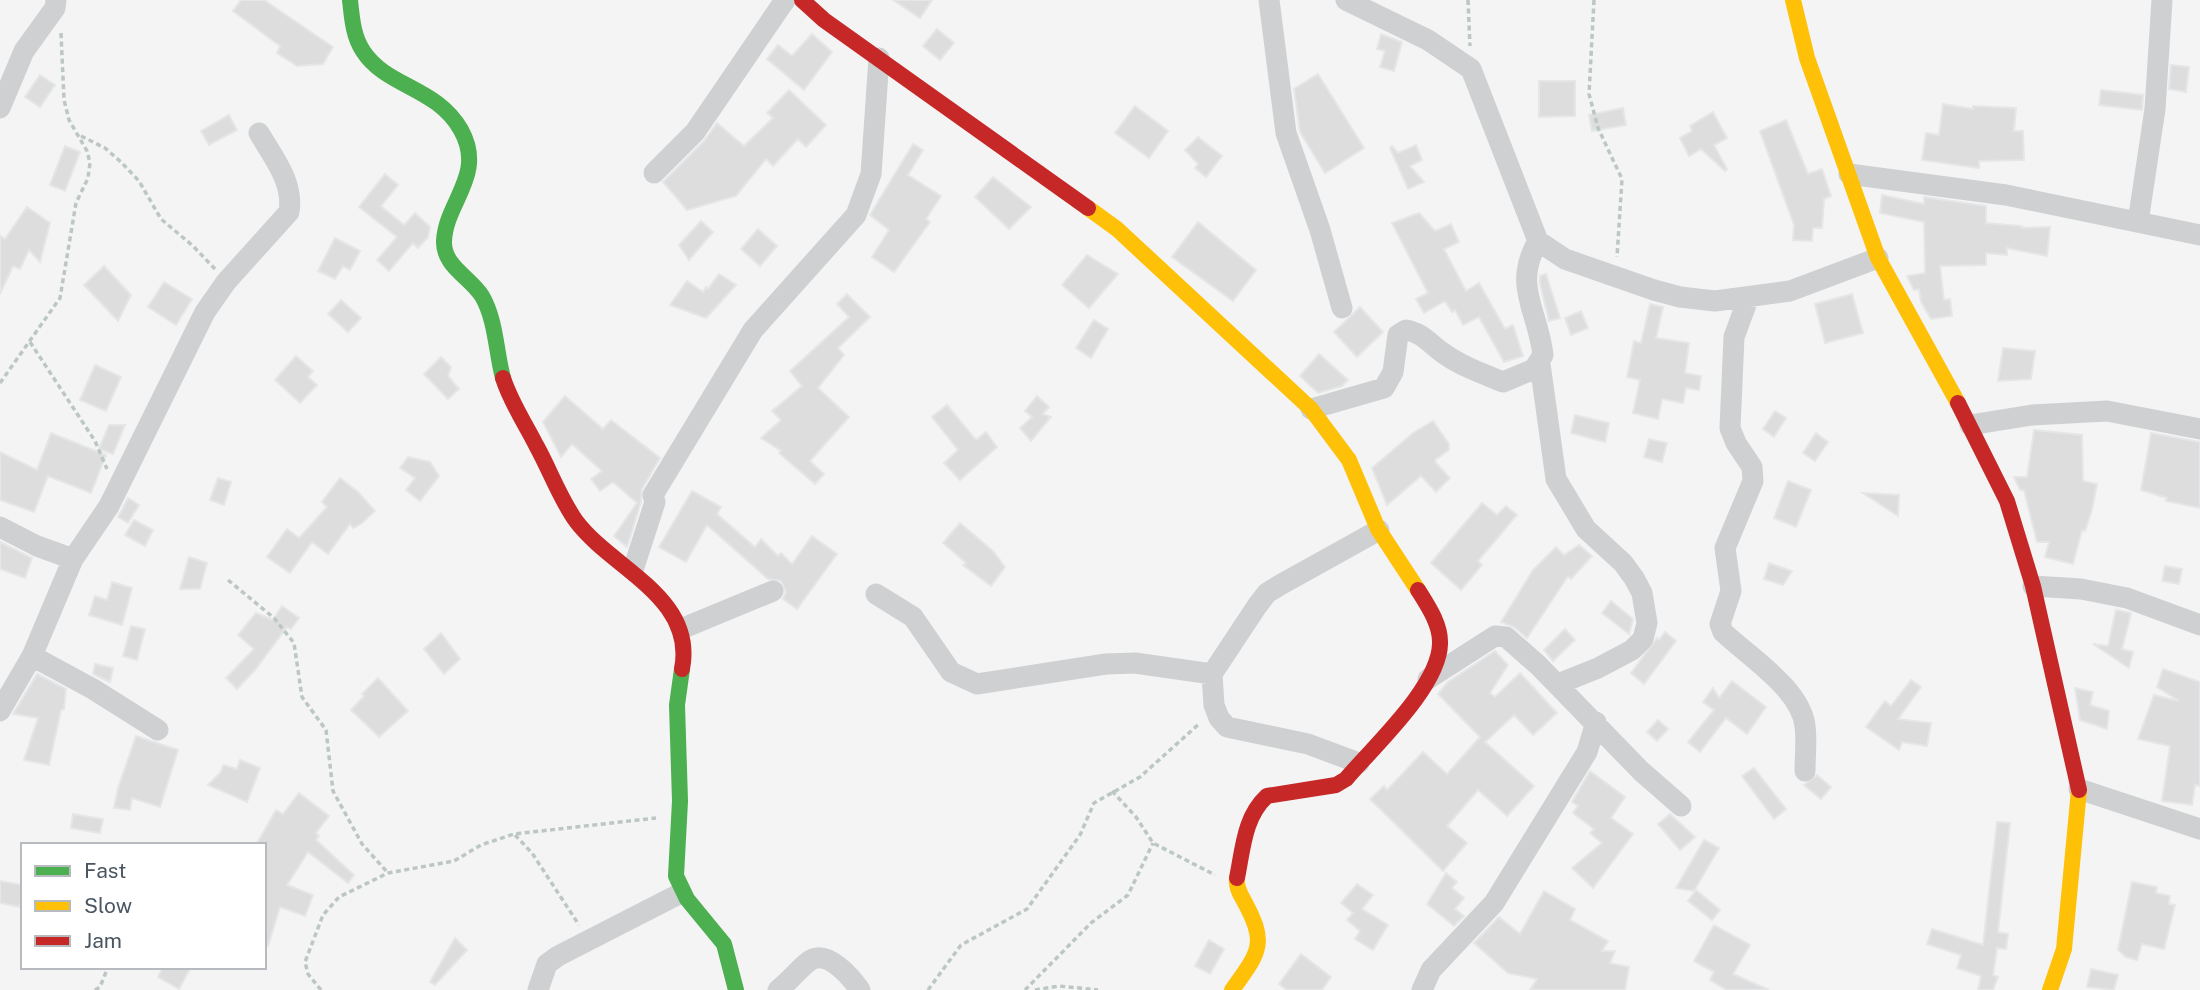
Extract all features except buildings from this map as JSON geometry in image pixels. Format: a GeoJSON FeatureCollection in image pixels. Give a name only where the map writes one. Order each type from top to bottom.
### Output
{"type":"FeatureCollection","features":[{"type":"Feature","properties":{"kind":"street"},"geometry":{"type":"LineString","coordinates":[[350,0],[350,19],[356,38],[369,62],[433,96],[454,117],[464,134],[469,180],[443,237],[444,250],[457,272],[483,298],[507,390],[554,486],[581,527],[607,552],[633,570],[681,629],[685,645],[677,729],[680,802],[675,852],[681,893],[718,933],[731,961],[737,990]]}},
{"type":"Feature","properties":{"kind":"street"},"geometry":{"type":"LineString","coordinates":[[654,173],[695,132],[785,0]]}},
{"type":"Feature","properties":{"kind":"street"},"geometry":{"type":"LineString","coordinates":[[802,0],[809,9],[1117,229],[1311,409],[1338,441],[1358,477],[1379,530],[1428,607],[1441,635],[1440,654],[1429,679],[1359,763],[1336,785],[1267,796],[1258,802],[1252,815],[1236,883],[1261,931],[1261,940],[1251,964],[1232,990]]}},
{"type":"Feature","properties":{"kind":"street"},"geometry":{"type":"LineString","coordinates":[[1269,0],[1286,133],[1320,230],[1342,308]]}},
{"type":"Feature","properties":{"kind":"street"},"geometry":{"type":"LineString","coordinates":[[1346,0],[1428,40],[1471,69],[1538,240],[1565,259],[1680,297],[1715,301],[1748,299],[1790,291],[1878,258]]}},
{"type":"Feature","properties":{"kind":"street"},"geometry":{"type":"LineString","coordinates":[[1793,0],[1807,58],[1878,258],[1970,425],[2007,501],[2033,586],[2079,789],[2064,949],[2050,990]]}},
{"type":"Feature","properties":{"kind":"street"},"geometry":{"type":"LineString","coordinates":[[2138,222],[2155,108],[2162,0]]}},
{"type":"Feature","properties":{"kind":"street"},"geometry":{"type":"LineString","coordinates":[[0,108],[5,78],[55,4]]}},
{"type":"Feature","properties":{"kind":"street"},"geometry":{"type":"LineString","coordinates":[[633,570],[655,502],[653,495],[753,330],[856,215],[871,174],[879,58]]}},
{"type":"Feature","properties":{"kind":"street"},"geometry":{"type":"LineString","coordinates":[[0,711],[32,656],[74,559],[109,506],[187,346],[226,282],[289,212],[291,200],[285,178],[259,133]]}},
{"type":"Feature","properties":{"kind":"street"},"geometry":{"type":"LineString","coordinates":[[1849,174],[2006,195],[2200,235]]}},
{"type":"Feature","properties":{"kind":"street"},"geometry":{"type":"LineString","coordinates":[[1538,240],[1528,257],[1526,293],[1543,350],[1540,364],[1556,479],[1586,528],[1623,563],[1634,578],[1642,593],[1647,623],[1643,639],[1632,650],[1598,668],[1558,684]]}},
{"type":"Feature","properties":{"kind":"street"},"geometry":{"type":"LineString","coordinates":[[1748,299],[1734,337],[1730,428],[1736,443],[1752,467],[1753,481],[1726,548],[1731,591],[1720,624],[1723,632],[1789,692],[1799,705],[1805,725],[1805,771]]}},
{"type":"Feature","properties":{"kind":"street"},"geometry":{"type":"LineString","coordinates":[[1311,409],[1384,388],[1393,372],[1398,335],[1406,330],[1420,333],[1444,354],[1503,382],[1526,375],[1540,364]]}},
{"type":"Feature","properties":{"kind":"street"},"geometry":{"type":"LineString","coordinates":[[1970,425],[2032,415],[2107,411],[2200,429]]}},
{"type":"Feature","properties":{"kind":"street"},"geometry":{"type":"LineString","coordinates":[[0,527],[37,546],[74,559]]}},
{"type":"Feature","properties":{"kind":"street"},"geometry":{"type":"LineString","coordinates":[[1359,763],[1308,744],[1227,727],[1219,718],[1214,705],[1212,674],[1267,593],[1379,530]]}},
{"type":"Feature","properties":{"kind":"street"},"geometry":{"type":"LineString","coordinates":[[2033,586],[2081,589],[2127,598],[2200,625]]}},
{"type":"Feature","properties":{"kind":"street"},"geometry":{"type":"LineString","coordinates":[[681,629],[773,591]]}},
{"type":"Feature","properties":{"kind":"street"},"geometry":{"type":"LineString","coordinates":[[876,594],[913,617],[951,672],[977,684],[1115,664],[1176,667],[1212,674]]}},
{"type":"Feature","properties":{"kind":"street"},"geometry":{"type":"LineString","coordinates":[[1429,679],[1495,636],[1506,637],[1558,684],[1641,771],[1681,806]]}},
{"type":"Feature","properties":{"kind":"street"},"geometry":{"type":"LineString","coordinates":[[32,656],[93,689],[158,730]]}},
{"type":"Feature","properties":{"kind":"street"},"geometry":{"type":"LineString","coordinates":[[1422,990],[1431,970],[1494,903],[1587,752],[1596,722]]}},
{"type":"Feature","properties":{"kind":"street"},"geometry":{"type":"LineString","coordinates":[[2079,789],[2200,829]]}},
{"type":"Feature","properties":{"kind":"street"},"geometry":{"type":"LineString","coordinates":[[538,990],[547,964],[586,940],[681,893]]}},
{"type":"Feature","properties":{"kind":"street"},"geometry":{"type":"LineString","coordinates":[[778,990],[795,978],[808,961],[817,957],[826,959],[847,973],[860,990]]}},
{"type":"Feature","properties":{"kind":"path"},"geometry":{"type":"LineString","coordinates":[[1468,0],[1471,69]]}},
{"type":"Feature","properties":{"kind":"path"},"geometry":{"type":"LineString","coordinates":[[1594,0],[1589,94],[1598,128],[1620,171],[1623,186],[1616,278]]}},
{"type":"Feature","properties":{"kind":"path"},"geometry":{"type":"LineString","coordinates":[[0,383],[60,298],[76,203],[90,163],[79,135],[69,120],[64,100],[63,40],[55,4]]}},
{"type":"Feature","properties":{"kind":"path"},"geometry":{"type":"LineString","coordinates":[[79,135],[105,148],[121,162],[139,181],[161,219],[194,246],[226,282]]}},
{"type":"Feature","properties":{"kind":"path"},"geometry":{"type":"LineString","coordinates":[[30,342],[95,441],[109,475]]}},
{"type":"Feature","properties":{"kind":"path"},"geometry":{"type":"LineString","coordinates":[[228,580],[274,618],[294,643],[302,697],[326,730],[333,791],[362,844],[388,873]]}},
{"type":"Feature","properties":{"kind":"path"},"geometry":{"type":"LineString","coordinates":[[928,990],[961,945],[1027,909],[1080,835],[1094,803],[1140,777],[1198,725],[1214,705]]}},
{"type":"Feature","properties":{"kind":"path"},"geometry":{"type":"LineString","coordinates":[[1112,791],[1136,817],[1153,842],[1196,867],[1236,883]]}},
{"type":"Feature","properties":{"kind":"path"},"geometry":{"type":"LineString","coordinates":[[321,990],[308,974],[305,962],[323,915],[339,897],[388,873],[454,861],[481,845],[514,834],[550,832],[588,824],[650,820],[680,802]]}},
{"type":"Feature","properties":{"kind":"path"},"geometry":{"type":"LineString","coordinates":[[514,834],[547,875],[576,919],[586,940]]}},
{"type":"Feature","properties":{"kind":"path"},"geometry":{"type":"LineString","coordinates":[[1025,990],[1091,923],[1128,895],[1153,842]]}},
{"type":"Feature","properties":{"kind":"path"},"geometry":{"type":"LineString","coordinates":[[94,990],[100,986],[107,969]]}},
{"type":"Feature","properties":{"kind":"path"},"geometry":{"type":"LineString","coordinates":[[1035,990],[1059,986],[1098,990]]}},
{"type":"Feature","properties":{"kind":"traffic: fast"},"geometry":{"type":"LineString","coordinates":[[350,0],[355,33],[363,51],[385,72],[439,105],[461,130],[468,146],[467,174],[446,227],[445,250],[452,264],[477,289],[487,305],[503,378]]}},
{"type":"Feature","properties":{"kind":"traffic: fast"},"geometry":{"type":"LineString","coordinates":[[682,669],[677,705],[680,801],[676,876],[687,899],[724,944],[736,990]]}},
{"type":"Feature","properties":{"kind":"traffic: slow"},"geometry":{"type":"LineString","coordinates":[[1793,0],[1807,58],[1878,258],[1958,403]]}},
{"type":"Feature","properties":{"kind":"traffic: slow"},"geometry":{"type":"LineString","coordinates":[[1088,208],[1117,229],[1311,409],[1349,460],[1378,529],[1418,590]]}},
{"type":"Feature","properties":{"kind":"traffic: slow"},"geometry":{"type":"LineString","coordinates":[[2050,990],[2064,949],[2079,790]]}},
{"type":"Feature","properties":{"kind":"traffic: slow"},"geometry":{"type":"LineString","coordinates":[[1232,990],[1255,955],[1258,937],[1251,914],[1239,891],[1237,878]]}},
{"type":"Feature","properties":{"kind":"traffic: jam"},"geometry":{"type":"LineString","coordinates":[[802,0],[824,20],[1088,208]]}},
{"type":"Feature","properties":{"kind":"traffic: jam"},"geometry":{"type":"LineString","coordinates":[[503,378],[576,521],[591,538],[648,586],[664,603],[676,622],[683,644],[682,669]]}},
{"type":"Feature","properties":{"kind":"traffic: jam"},"geometry":{"type":"LineString","coordinates":[[1958,403],[2007,501],[2033,586],[2079,790]]}},
{"type":"Feature","properties":{"kind":"traffic: jam"},"geometry":{"type":"LineString","coordinates":[[1237,878],[1249,824],[1259,804],[1267,796],[1336,785],[1346,779],[1403,716],[1429,679],[1437,661],[1440,637],[1433,616],[1418,590]]}}]}
